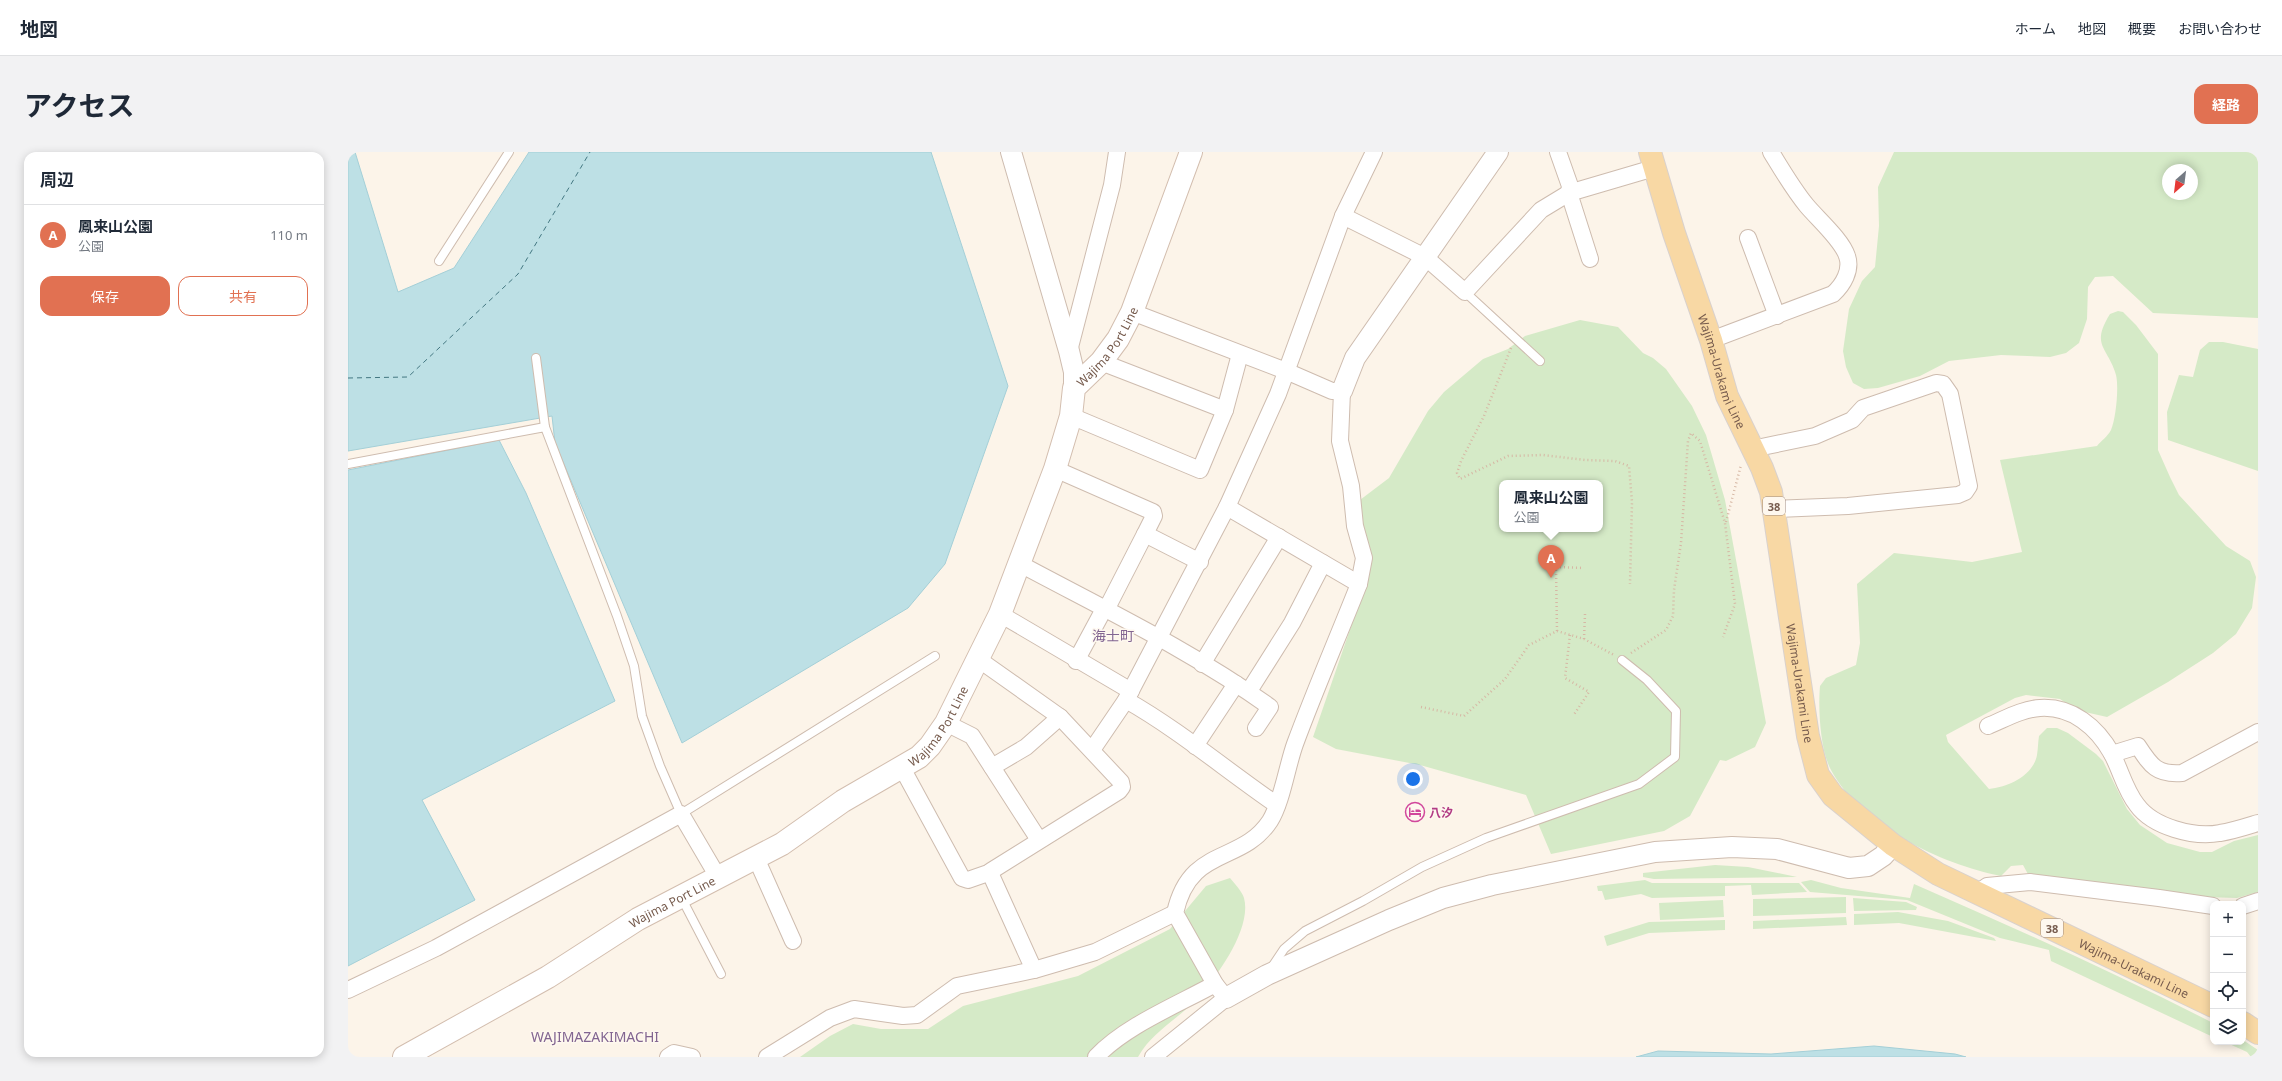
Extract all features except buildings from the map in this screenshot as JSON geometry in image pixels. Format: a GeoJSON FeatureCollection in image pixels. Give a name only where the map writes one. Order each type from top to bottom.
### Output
{"type":"FeatureCollection","features":[{"type":"Feature","properties":{"kind":"main road","name":"Wajima Port Line"},"geometry":{"type":"LineString","coordinates":[[404,1057],[548,977],[610,936],[680,896],[782,844],[843,800],[918,757],[930,746],[946,723],[1000,614],[1055,469],[1071,416],[1074,388],[1101,362],[1118,339],[1132,312],[1191,152]]}},
{"type":"Feature","properties":{"kind":"main road","name":"Wajima-Urakami Line"},"geometry":{"type":"LineString","coordinates":[[1654,157],[1674,233],[1711,340],[1727,396],[1766,480],[1774,510],[1799,687],[1818,775],[1833,796],[1894,845],[1938,874],[2210,1005]]}},
{"type":"Feature","properties":{"kind":"main road"},"geometry":{"type":"LineString","coordinates":[[2246,1025],[2258,1033]]}},
{"type":"Feature","properties":{"kind":"street"},"geometry":{"type":"LineString","coordinates":[[1011,152],[1069,351],[1074,388]]}},
{"type":"Feature","properties":{"kind":"street"},"geometry":{"type":"LineString","coordinates":[[1069,351],[1112,185],[1117,152]]}},
{"type":"Feature","properties":{"kind":"street"},"geometry":{"type":"LineString","coordinates":[[1092,750],[1128,696],[1200,562],[1227,507],[1286,371],[1343,216],[1374,152]]}},
{"type":"Feature","properties":{"kind":"street"},"geometry":{"type":"LineString","coordinates":[[1220,991],[1175,913],[1178,897],[1187,882],[1203,865],[1256,838],[1271,820],[1296,743],[1359,584],[1364,558],[1356,526],[1351,486],[1340,441],[1342,391],[1355,358],[1498,152]]}},
{"type":"Feature","properties":{"kind":"street"},"geometry":{"type":"LineString","coordinates":[[1558,152],[1570,186],[1568,193],[1590,259]]}},
{"type":"Feature","properties":{"kind":"street"},"geometry":{"type":"LineString","coordinates":[[1711,340],[1833,294],[1844,281],[1848,267],[1847,256],[1842,247],[1805,204],[1770,152]]}},
{"type":"Feature","properties":{"kind":"street"},"geometry":{"type":"LineString","coordinates":[[1343,216],[1425,257],[1465,292],[1536,213],[1568,193],[1654,157]]}},
{"type":"Feature","properties":{"kind":"street"},"geometry":{"type":"LineString","coordinates":[[1748,238],[1777,316]]}},
{"type":"Feature","properties":{"kind":"street"},"geometry":{"type":"LineString","coordinates":[[1132,312],[1286,371],[1332,391],[1342,391]]}},
{"type":"Feature","properties":{"kind":"street"},"geometry":{"type":"LineString","coordinates":[[1071,416],[1199,470],[1225,410],[1240,354]]}},
{"type":"Feature","properties":{"kind":"street"},"geometry":{"type":"LineString","coordinates":[[1101,362],[1225,410]]}},
{"type":"Feature","properties":{"kind":"street"},"geometry":{"type":"LineString","coordinates":[[1752,448],[1815,436],[1852,420],[1863,408],[1936,383],[1943,384],[1950,394],[1969,486],[1965,492],[1958,495],[1856,505],[1774,510]]}},
{"type":"Feature","properties":{"kind":"street"},"geometry":{"type":"LineString","coordinates":[[1055,469],[1153,512],[1154,516],[1076,661]]}},
{"type":"Feature","properties":{"kind":"street"},"geometry":{"type":"LineString","coordinates":[[1227,507],[1359,584]]}},
{"type":"Feature","properties":{"kind":"street"},"geometry":{"type":"LineString","coordinates":[[1145,534],[1200,562]]}},
{"type":"Feature","properties":{"kind":"street"},"geometry":{"type":"LineString","coordinates":[[1202,664],[1279,537]]}},
{"type":"Feature","properties":{"kind":"street"},"geometry":{"type":"LineString","coordinates":[[1195,746],[1292,623],[1324,563]]}},
{"type":"Feature","properties":{"kind":"street"},"geometry":{"type":"LineString","coordinates":[[1020,564],[1159,639],[1242,688],[1270,707],[1256,728]]}},
{"type":"Feature","properties":{"kind":"street"},"geometry":{"type":"LineString","coordinates":[[1000,614],[1076,661],[1128,696],[1277,805]]}},
{"type":"Feature","properties":{"kind":"street"},"geometry":{"type":"LineString","coordinates":[[901,766],[962,878],[968,880],[991,872],[1039,840],[1119,791],[1122,787],[1120,782],[1092,750],[1060,717],[978,660]]}},
{"type":"Feature","properties":{"kind":"street"},"geometry":{"type":"LineString","coordinates":[[1988,726],[2026,710],[2040,708],[2063,709],[2092,726],[2112,754],[2122,778],[2137,806],[2167,826],[2196,834],[2219,834],[2258,823]]}},
{"type":"Feature","properties":{"kind":"street"},"geometry":{"type":"LineString","coordinates":[[992,767],[1026,747],[1060,717]]}},
{"type":"Feature","properties":{"kind":"street"},"geometry":{"type":"LineString","coordinates":[[946,723],[972,736],[1009,796],[1039,840]]}},
{"type":"Feature","properties":{"kind":"street"},"geometry":{"type":"LineString","coordinates":[[2112,754],[2138,746],[2146,758],[2159,771],[2169,774],[2182,773],[2258,732]]}},
{"type":"Feature","properties":{"kind":"street"},"geometry":{"type":"LineString","coordinates":[[348,990],[436,948],[681,814],[718,877]]}},
{"type":"Feature","properties":{"kind":"street"},"geometry":{"type":"LineString","coordinates":[[1096,1057],[1139,1024],[1175,1006],[1267,975],[1443,898],[1536,875],[1655,852],[1732,847],[1777,849],[1849,868],[1868,866],[1883,856],[1894,845]]}},
{"type":"Feature","properties":{"kind":"street"},"geometry":{"type":"LineString","coordinates":[[756,858],[793,941]]}},
{"type":"Feature","properties":{"kind":"street"},"geometry":{"type":"LineString","coordinates":[[991,872],[1034,970]]}},
{"type":"Feature","properties":{"kind":"street"},"geometry":{"type":"LineString","coordinates":[[1977,893],[1987,886],[2030,882],[2210,906]]}},
{"type":"Feature","properties":{"kind":"street"},"geometry":{"type":"LineString","coordinates":[[2246,905],[2258,901]]}},
{"type":"Feature","properties":{"kind":"street"},"geometry":{"type":"LineString","coordinates":[[767,1057],[830,1018],[854,1009],[903,1016],[917,1015],[957,986],[1034,970],[1095,952],[1175,913]]}},
{"type":"Feature","properties":{"kind":"street"},"geometry":{"type":"LineString","coordinates":[[1153,1057],[1220,991]]}},
{"type":"Feature","properties":{"kind":"street"},"geometry":{"type":"LineString","coordinates":[[668,1057],[674,1053],[692,1057]]}},
{"type":"Feature","properties":{"kind":"lane"},"geometry":{"type":"LineString","coordinates":[[439,261],[509,152]]}},
{"type":"Feature","properties":{"kind":"lane"},"geometry":{"type":"LineString","coordinates":[[1465,292],[1540,361]]}},
{"type":"Feature","properties":{"kind":"lane"},"geometry":{"type":"LineString","coordinates":[[536,358],[545,427],[617,616],[634,666],[642,716],[660,766],[681,814],[935,656]]}},
{"type":"Feature","properties":{"kind":"lane"},"geometry":{"type":"LineString","coordinates":[[348,464],[545,427]]}},
{"type":"Feature","properties":{"kind":"lane"},"geometry":{"type":"LineString","coordinates":[[1267,975],[1284,949],[1305,931],[1422,867],[1486,838],[1639,784],[1675,757],[1676,711],[1647,680],[1622,660]]}},
{"type":"Feature","properties":{"kind":"lane"},"geometry":{"type":"LineString","coordinates":[[680,896],[721,974]]}},
{"type":"Feature","properties":{"kind":"path"},"geometry":{"type":"LineString","coordinates":[[1515,339],[1484,416],[1461,461],[1457,473],[1460,479],[1508,456],[1543,455],[1585,460],[1615,461],[1629,466],[1632,502],[1630,584]]}},
{"type":"Feature","properties":{"kind":"path"},"geometry":{"type":"LineString","coordinates":[[1421,707],[1464,716],[1505,678],[1529,644],[1557,631],[1584,638],[1622,660],[1666,630],[1673,616],[1674,590],[1681,543],[1688,441],[1691,433],[1700,441],[1725,523],[1734,604],[1723,637]]}},
{"type":"Feature","properties":{"kind":"path"},"geometry":{"type":"LineString","coordinates":[[1725,523],[1741,464],[1752,448]]}},
{"type":"Feature","properties":{"kind":"path"},"geometry":{"type":"LineString","coordinates":[[1557,631],[1556,567],[1584,568]]}},
{"type":"Feature","properties":{"kind":"path"},"geometry":{"type":"LineString","coordinates":[[1584,638],[1585,614]]}},
{"type":"Feature","properties":{"kind":"path"},"geometry":{"type":"LineString","coordinates":[[1570,635],[1565,678],[1589,692],[1573,716]]}},
{"type":"Feature","properties":{"kind":"green space"},"geometry":{"type":"Polygon","coordinates":[[[1894,152],[2258,152],[2258,318],[2153,313],[2113,276],[2095,277],[2088,287],[2087,319],[2079,343],[2066,353],[2050,357],[2001,355],[1949,361],[1920,376],[1878,388],[1864,389],[1853,383],[1846,367],[1843,351],[1849,309],[1862,281],[1875,267],[1879,226],[1878,187],[1894,152]]]}},
{"type":"Feature","properties":{"kind":"green space"},"geometry":{"type":"Polygon","coordinates":[[[2118,311],[2123,312],[2136,325],[2158,354],[2158,450],[2170,477],[2179,495],[2226,546],[2250,561],[2256,577],[2252,608],[2236,634],[2213,653],[2168,682],[2107,717],[2076,710],[2060,699],[2026,695],[2015,698],[1946,735],[1948,742],[1989,789],[2004,786],[2019,779],[2025,774],[2035,762],[2039,736],[2047,728],[2057,728],[2068,733],[2103,761],[2127,809],[2140,825],[2167,843],[2200,852],[2212,852],[2234,841],[2258,835],[2258,892],[2237,898],[2204,897],[2029,876],[2023,865],[2011,866],[2001,876],[1953,862],[1905,840],[1882,825],[1862,808],[1844,790],[1831,770],[1824,752],[1819,706],[1820,686],[1826,678],[1856,665],[1860,643],[1857,584],[1894,553],[1972,562],[2022,552],[2000,460],[2097,446],[2108,434],[2113,425],[2116,410],[2117,380],[2113,366],[2102,346],[2101,333],[2110,314],[2118,311]]]}},
{"type":"Feature","properties":{"kind":"green space"},"geometry":{"type":"Polygon","coordinates":[[[1580,320],[1618,327],[1643,353],[1653,358],[1666,369],[1692,406],[1706,435],[1725,500],[1766,723],[1755,747],[1726,761],[1720,760],[1690,816],[1664,831],[1551,854],[1526,795],[1420,765],[1336,749],[1313,737],[1356,612],[1356,503],[1389,478],[1428,411],[1444,392],[1483,359],[1508,349],[1525,336],[1580,320]]]}},
{"type":"Feature","properties":{"kind":"green space"},"geometry":{"type":"Polygon","coordinates":[[[2209,342],[2223,342],[2258,349],[2258,471],[2168,440],[2167,412],[2179,375],[2193,377],[2200,350],[2209,342]]]}},
{"type":"Feature","properties":{"kind":"green space"},"geometry":{"type":"Polygon","coordinates":[[[1715,865],[1748,867],[1797,877],[1654,879],[1643,877],[1643,873],[1715,865]]]}},
{"type":"Feature","properties":{"kind":"green space"},"geometry":{"type":"Polygon","coordinates":[[[1230,878],[1243,895],[1245,910],[1239,936],[1232,950],[1208,986],[1184,1011],[1151,1039],[1138,1057],[800,1057],[830,1036],[853,1024],[881,1029],[928,1029],[963,1006],[1078,976],[1170,929],[1206,886],[1230,878]]]}},
{"type":"Feature","properties":{"kind":"green space"},"geometry":{"type":"Polygon","coordinates":[[[1645,880],[1652,883],[1799,883],[1807,892],[1752,895],[1751,885],[1725,886],[1725,896],[1652,898],[1641,894],[1605,900],[1602,891],[1598,891],[1597,886],[1645,880]]]}},
{"type":"Feature","properties":{"kind":"green space"},"geometry":{"type":"Polygon","coordinates":[[[1811,880],[1841,888],[1910,898],[1914,884],[2065,951],[2210,1022],[2210,1036],[2051,961],[2049,950],[2000,938],[1907,900],[1810,892],[1801,882],[1811,880]]]}},
{"type":"Feature","properties":{"kind":"green space"},"geometry":{"type":"Polygon","coordinates":[[[1846,897],[1846,913],[1753,916],[1753,899],[1846,897]]]}},
{"type":"Feature","properties":{"kind":"green space"},"geometry":{"type":"Polygon","coordinates":[[[1853,898],[1906,902],[1917,907],[1916,910],[1854,911],[1853,898]]]}},
{"type":"Feature","properties":{"kind":"green space"},"geometry":{"type":"Polygon","coordinates":[[[1723,900],[1724,917],[1660,920],[1659,903],[1723,900]]]}},
{"type":"Feature","properties":{"kind":"green space"},"geometry":{"type":"Polygon","coordinates":[[[1898,912],[1948,921],[1994,938],[1996,941],[1899,923],[1854,925],[1854,914],[1898,912]]]}},
{"type":"Feature","properties":{"kind":"green space"},"geometry":{"type":"Polygon","coordinates":[[[1846,917],[1847,925],[1753,929],[1753,921],[1846,917]]]}},
{"type":"Feature","properties":{"kind":"green space"},"geometry":{"type":"Polygon","coordinates":[[[1725,920],[1725,930],[1649,933],[1607,946],[1604,936],[1649,922],[1725,920]]]}},
{"type":"Feature","properties":{"kind":"green space"},"geometry":{"type":"Polygon","coordinates":[[[2246,1042],[2258,1050],[2258,1057],[2251,1057],[2247,1052],[2232,1045],[2246,1045],[2246,1042]]]}},
{"type":"Feature","properties":{"kind":"water"},"geometry":{"type":"Polygon","coordinates":[[[348,152],[355,152],[398,292],[454,268],[529,152],[931,152],[1008,386],[945,564],[908,608],[682,743],[555,443],[552,416],[348,451],[348,152]]]}},
{"type":"Feature","properties":{"kind":"water"},"geometry":{"type":"Polygon","coordinates":[[[499,440],[526,493],[615,701],[422,800],[475,900],[348,966],[348,470],[499,440]]]}},
{"type":"Feature","properties":{"kind":"water"},"geometry":{"type":"Polygon","coordinates":[[[1874,1046],[1955,1054],[1966,1057],[1636,1057],[1658,1051],[1771,1054],[1874,1046]]]}},
{"type":"Feature","properties":{"kind":"ferry route"},"geometry":{"type":"LineString","coordinates":[[348,378],[408,377],[518,274],[590,152]]}},
{"type":"Feature","properties":{"kind":"place","name":"鳳来山公園"},"geometry":{"type":"Point","coordinates":[1551,578]}},
{"type":"Feature","properties":{"kind":"place","name":"八汐"},"geometry":{"type":"Point","coordinates":[1415,812]}},
{"type":"Feature","properties":{"kind":"district","name":"海士町"},"geometry":{"type":"Point","coordinates":[1113,635]}},
{"type":"Feature","properties":{"kind":"district","name":"WAJIMAZAKIMACHI"},"geometry":{"type":"Point","coordinates":[595,1036]}}]}
